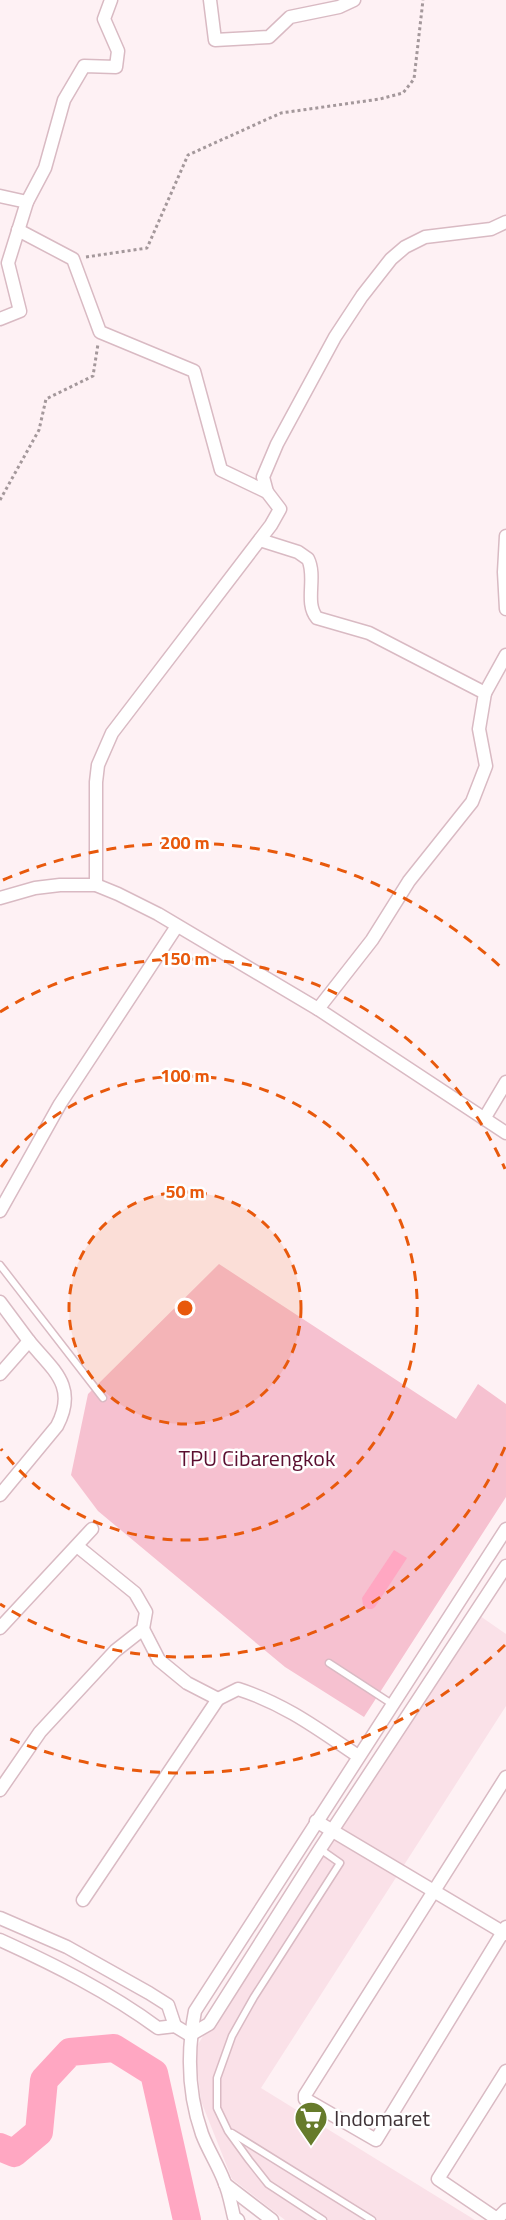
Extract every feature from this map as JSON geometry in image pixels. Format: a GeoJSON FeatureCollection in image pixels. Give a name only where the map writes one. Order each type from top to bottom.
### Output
{"type":"FeatureCollection","features":[{"type":"Feature","properties":{"kind":"street"},"geometry":{"type":"LineString","coordinates":[[0,319],[20,311],[8,263],[27,202],[45,168],[64,100],[84,66],[116,66],[118,51],[104,19],[111,0]]}},
{"type":"Feature","properties":{"kind":"street"},"geometry":{"type":"LineString","coordinates":[[210,0],[215,40],[269,37],[290,17],[339,7],[354,0]]}},
{"type":"Feature","properties":{"kind":"street"},"geometry":{"type":"LineString","coordinates":[[0,196],[27,202]]}},
{"type":"Feature","properties":{"kind":"street"},"geometry":{"type":"LineString","coordinates":[[96,885],[96,782],[102,752],[112,733],[275,519],[280,509],[267,492],[263,477],[282,434],[335,336],[362,296],[392,259],[405,247],[424,237],[491,229],[506,222]]}},
{"type":"Feature","properties":{"kind":"street"},"geometry":{"type":"LineString","coordinates":[[18,230],[73,259],[100,332],[194,371],[221,470],[267,492]]}},
{"type":"Feature","properties":{"kind":"street"},"geometry":{"type":"LineString","coordinates":[[506,536],[504,572],[506,609]]}},
{"type":"Feature","properties":{"kind":"street"},"geometry":{"type":"LineString","coordinates":[[260,540],[298,552],[308,559],[312,582],[312,611],[317,618],[369,633],[485,693]]}},
{"type":"Feature","properties":{"kind":"street"},"geometry":{"type":"LineString","coordinates":[[318,1010],[372,940],[409,881],[472,802],[486,766],[479,729],[485,693],[506,656]]}},
{"type":"Feature","properties":{"kind":"street"},"geometry":{"type":"LineString","coordinates":[[0,898],[35,888],[60,885],[96,885],[118,894],[177,926],[318,1010],[506,1133]]}},
{"type":"Feature","properties":{"kind":"street"},"geometry":{"type":"LineString","coordinates":[[0,1211],[60,1104],[177,926]]}},
{"type":"Feature","properties":{"kind":"street"},"geometry":{"type":"LineString","coordinates":[[484,1119],[506,1082]]}},
{"type":"Feature","properties":{"kind":"street"},"geometry":{"type":"LineString","coordinates":[[0,1302],[63,1384],[66,1393],[57,1426],[0,1495]]}},
{"type":"Feature","properties":{"kind":"street"},"geometry":{"type":"LineString","coordinates":[[0,1374],[29,1341]]}},
{"type":"Feature","properties":{"kind":"street"},"geometry":{"type":"LineString","coordinates":[[0,1628],[92,1529]]}},
{"type":"Feature","properties":{"kind":"street"},"geometry":{"type":"LineString","coordinates":[[238,2220],[234,2217],[225,2184],[203,2136],[194,2106],[189,2059],[190,2035],[195,2011],[506,1529]]}},
{"type":"Feature","properties":{"kind":"street"},"geometry":{"type":"LineString","coordinates":[[77,1546],[135,1593],[146,1612],[143,1629],[159,1660],[187,1683],[218,1699]]}},
{"type":"Feature","properties":{"kind":"street"},"geometry":{"type":"LineString","coordinates":[[190,2035],[209,2024],[320,1849],[506,1566]]}},
{"type":"Feature","properties":{"kind":"street"},"geometry":{"type":"LineString","coordinates":[[0,1790],[40,1732],[115,1652],[143,1629]]}},
{"type":"Feature","properties":{"kind":"street"},"geometry":{"type":"LineString","coordinates":[[411,1675],[428,1686]]}},
{"type":"Feature","properties":{"kind":"street"},"geometry":{"type":"LineString","coordinates":[[83,1899],[218,1699],[238,1689],[266,1698],[294,1713],[358,1756]]}},
{"type":"Feature","properties":{"kind":"street"},"geometry":{"type":"LineString","coordinates":[[316,1821],[332,1832],[433,1890],[505,1931],[378,2138],[373,2140],[305,2099],[304,2095],[433,1890],[506,1777]]}},
{"type":"Feature","properties":{"kind":"street"},"geometry":{"type":"LineString","coordinates":[[0,1918],[67,1947],[168,2005],[175,2026]]}},
{"type":"Feature","properties":{"kind":"street"},"geometry":{"type":"LineString","coordinates":[[0,1940],[59,1967],[136,2012],[158,2028],[175,2026],[190,2035]]}},
{"type":"Feature","properties":{"kind":"street"},"geometry":{"type":"LineString","coordinates":[[59,1967],[67,1947]]}},
{"type":"Feature","properties":{"kind":"street"},"geometry":{"type":"LineString","coordinates":[[506,2071],[438,2180],[494,2217],[499,2217],[506,2210]]}},
{"type":"Feature","properties":{"kind":"street"},"geometry":{"type":"LineString","coordinates":[[225,2184],[272,2220]]}},
{"type":"Feature","properties":{"kind":"lane"},"geometry":{"type":"LineString","coordinates":[[0,1265],[103,1398]]}},
{"type":"Feature","properties":{"kind":"lane"},"geometry":{"type":"LineString","coordinates":[[330,1663],[392,1704]]}},
{"type":"Feature","properties":{"kind":"lane"},"geometry":{"type":"LineString","coordinates":[[320,1849],[340,1863],[254,1997],[232,2036],[217,2078],[217,2108],[228,2131],[268,2184],[323,2220]]}},
{"type":"Feature","properties":{"kind":"lane"},"geometry":{"type":"LineString","coordinates":[[228,2131],[372,2220]]}},
{"type":"Feature","properties":{"kind":"path"},"geometry":{"type":"LineString","coordinates":[[73,259],[147,248],[188,155],[281,113],[380,99],[403,93],[414,79],[423,0]]}},
{"type":"Feature","properties":{"kind":"path"},"geometry":{"type":"LineString","coordinates":[[0,500],[39,430],[46,399],[93,376],[100,332]]}},
{"type":"Feature","properties":{"kind":"shaded area"},"geometry":{"type":"Polygon","coordinates":[[[394,1550],[407,1558],[375,1607],[368,1609],[363,1605],[362,1598],[394,1550]]]}},
{"type":"Feature","properties":{"kind":"shaded area"},"geometry":{"type":"Polygon","coordinates":[[[470,1609],[506,1634],[506,1706],[261,2088],[475,2220],[285,2220],[232,2179],[201,2101],[195,2049],[470,1609]]]}},
{"type":"Feature","properties":{"kind":"green space","name":"TPU Cibarengkok"},"geometry":{"type":"Polygon","coordinates":[[[219,1264],[456,1419],[478,1384],[506,1404],[506,1497],[364,1717],[285,1667],[98,1511],[71,1475],[88,1394],[219,1264]]]}},
{"type":"Feature","properties":{"kind":"waterway"},"geometry":{"type":"LineString","coordinates":[[0,2147],[14,2153],[39,2132],[44,2080],[70,2052],[114,2048],[154,2073],[187,2220]]}},
{"type":"Feature","properties":{"kind":"place","name":"Indomaret"},"geometry":{"type":"Point","coordinates":[311,2147]}}]}
